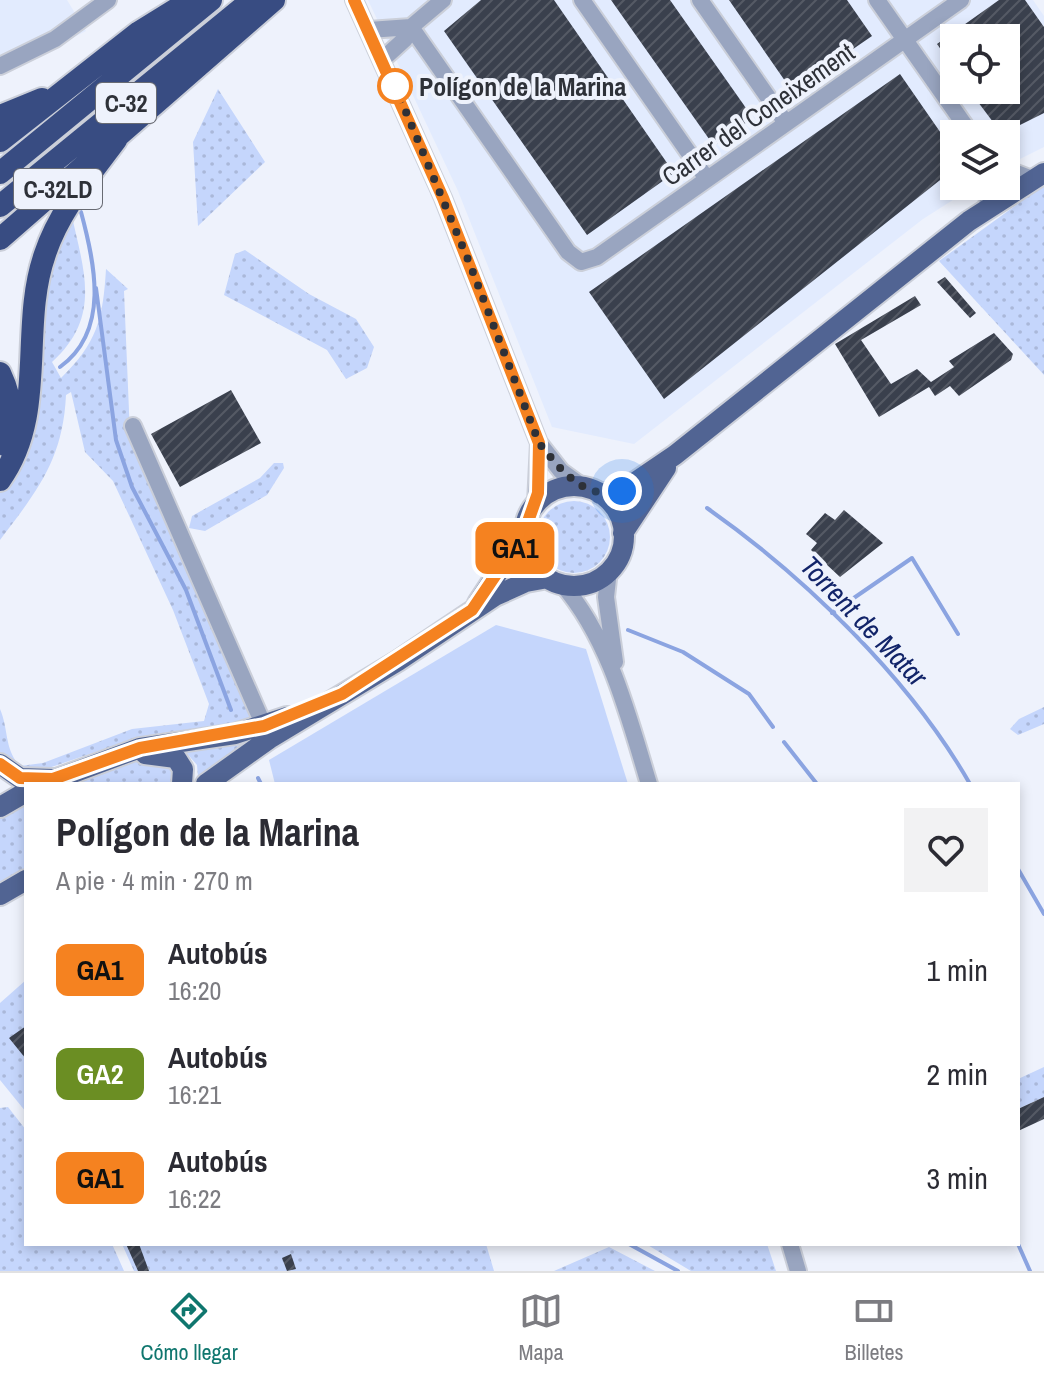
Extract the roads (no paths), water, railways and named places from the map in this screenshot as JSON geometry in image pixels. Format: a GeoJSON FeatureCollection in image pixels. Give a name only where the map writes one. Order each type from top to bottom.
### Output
{"type":"FeatureCollection","features":[{"type":"Feature","properties":{"kind":"highway"},"geometry":{"type":"LineString","coordinates":[[0,141],[139,32],[191,0]]}},
{"type":"Feature","properties":{"kind":"highway","name":"C-32"},"geometry":{"type":"LineString","coordinates":[[0,173],[211,0]]}},
{"type":"Feature","properties":{"kind":"highway","name":"C-32"},"geometry":{"type":"LineString","coordinates":[[0,206],[253,0]]}},
{"type":"Feature","properties":{"kind":"highway","name":"C-32LD"},"geometry":{"type":"LineString","coordinates":[[0,239],[274,0]]}},
{"type":"Feature","properties":{"kind":"highway"},"geometry":{"type":"LineString","coordinates":[[0,116],[68,86]]}},
{"type":"Feature","properties":{"kind":"highway"},"geometry":{"type":"LineString","coordinates":[[0,480],[20,442],[27,417],[36,298],[44,255],[67,209],[116,140]]}},
{"type":"Feature","properties":{"kind":"highway"},"geometry":{"type":"LineString","coordinates":[[0,373],[10,400],[11,418],[9,435],[0,459]]}},
{"type":"Feature","properties":{"kind":"main road"},"geometry":{"type":"LineString","coordinates":[[472,610],[524,533],[536,503],[558,489],[622,491],[675,455],[987,209],[1038,176]]}},
{"type":"Feature","properties":{"kind":"main road"},"geometry":{"type":"LineString","coordinates":[[209,782],[472,610],[526,582],[588,583],[609,570],[619,555],[623,533],[675,455]]}},
{"type":"Feature","properties":{"kind":"main road"},"geometry":{"type":"LineString","coordinates":[[592,490],[616,511],[623,533]]}},
{"type":"Feature","properties":{"kind":"main road"},"geometry":{"type":"LineString","coordinates":[[524,533],[528,556],[555,581]]}},
{"type":"Feature","properties":{"kind":"main road"},"geometry":{"type":"LineString","coordinates":[[0,764],[20,778],[48,782],[140,748],[264,726],[342,694]]}},
{"type":"Feature","properties":{"kind":"main road"},"geometry":{"type":"LineString","coordinates":[[122,755],[156,753],[176,758],[183,769],[182,782]]}},
{"type":"Feature","properties":{"kind":"main road"},"geometry":{"type":"LineString","coordinates":[[0,807],[24,793]]}},
{"type":"Feature","properties":{"kind":"main road"},"geometry":{"type":"LineString","coordinates":[[0,895],[24,881]]}},
{"type":"Feature","properties":{"kind":"street"},"geometry":{"type":"LineString","coordinates":[[0,66],[55,39],[91,5],[108,0]]}},
{"type":"Feature","properties":{"kind":"street"},"geometry":{"type":"LineString","coordinates":[[354,0],[443,198],[539,443],[561,471],[592,490]]}},
{"type":"Feature","properties":{"kind":"street"},"geometry":{"type":"LineString","coordinates":[[383,59],[405,39],[411,27],[443,0]]}},
{"type":"Feature","properties":{"kind":"street"},"geometry":{"type":"LineString","coordinates":[[582,0],[707,179]]}},
{"type":"Feature","properties":{"kind":"street"},"geometry":{"type":"LineString","coordinates":[[700,0],[786,123]]}},
{"type":"Feature","properties":{"kind":"street"},"geometry":{"type":"LineString","coordinates":[[877,0],[961,120]]}},
{"type":"Feature","properties":{"kind":"street","name":"Carrer del Coneixement"},"geometry":{"type":"LineString","coordinates":[[411,27],[568,252],[581,262],[597,257],[961,0]]}},
{"type":"Feature","properties":{"kind":"street"},"geometry":{"type":"LineString","coordinates":[[369,30],[411,27]]}},
{"type":"Feature","properties":{"kind":"street"},"geometry":{"type":"LineString","coordinates":[[987,209],[988,200]]}},
{"type":"Feature","properties":{"kind":"street"},"geometry":{"type":"LineString","coordinates":[[133,426],[264,726]]}},
{"type":"Feature","properties":{"kind":"street"},"geometry":{"type":"LineString","coordinates":[[536,503],[539,443]]}},
{"type":"Feature","properties":{"kind":"street"},"geometry":{"type":"LineString","coordinates":[[609,570],[606,597],[620,691]]}},
{"type":"Feature","properties":{"kind":"street"},"geometry":{"type":"LineString","coordinates":[[555,581],[595,632],[620,691],[648,782]]}},
{"type":"Feature","properties":{"kind":"street"},"geometry":{"type":"LineString","coordinates":[[791,1246],[798,1271]]}},
{"type":"Feature","properties":{"kind":"waterway"},"geometry":{"type":"LineString","coordinates":[[60,367],[76,352],[92,316],[94,274],[81,212]]}},
{"type":"Feature","properties":{"kind":"waterway"},"geometry":{"type":"LineString","coordinates":[[96,288],[116,440],[132,487],[186,590],[231,710]]}},
{"type":"Feature","properties":{"kind":"waterway","name":"Torrent de Matar"},"geometry":{"type":"LineString","coordinates":[[707,508],[781,565],[853,632],[917,706],[969,782]]}},
{"type":"Feature","properties":{"kind":"waterway"},"geometry":{"type":"LineString","coordinates":[[832,613],[912,558],[958,634]]}},
{"type":"Feature","properties":{"kind":"waterway"},"geometry":{"type":"LineString","coordinates":[[628,630],[683,652],[749,694],[773,727]]}},
{"type":"Feature","properties":{"kind":"waterway"},"geometry":{"type":"LineString","coordinates":[[784,742],[815,782]]}},
{"type":"Feature","properties":{"kind":"waterway"},"geometry":{"type":"LineString","coordinates":[[258,778],[260,782]]}},
{"type":"Feature","properties":{"kind":"waterway","name":"Torrent de Matar"},"geometry":{"type":"LineString","coordinates":[[1020,872],[1044,914]]}},
{"type":"Feature","properties":{"kind":"waterway"},"geometry":{"type":"LineString","coordinates":[[633,1246],[678,1271]]}},
{"type":"Feature","properties":{"kind":"waterway"},"geometry":{"type":"LineString","coordinates":[[1019,1246],[1030,1271]]}},
{"type":"Feature","properties":{"kind":"place","name":"Polígon de la Marina"},"geometry":{"type":"Point","coordinates":[395,86]}}]}
